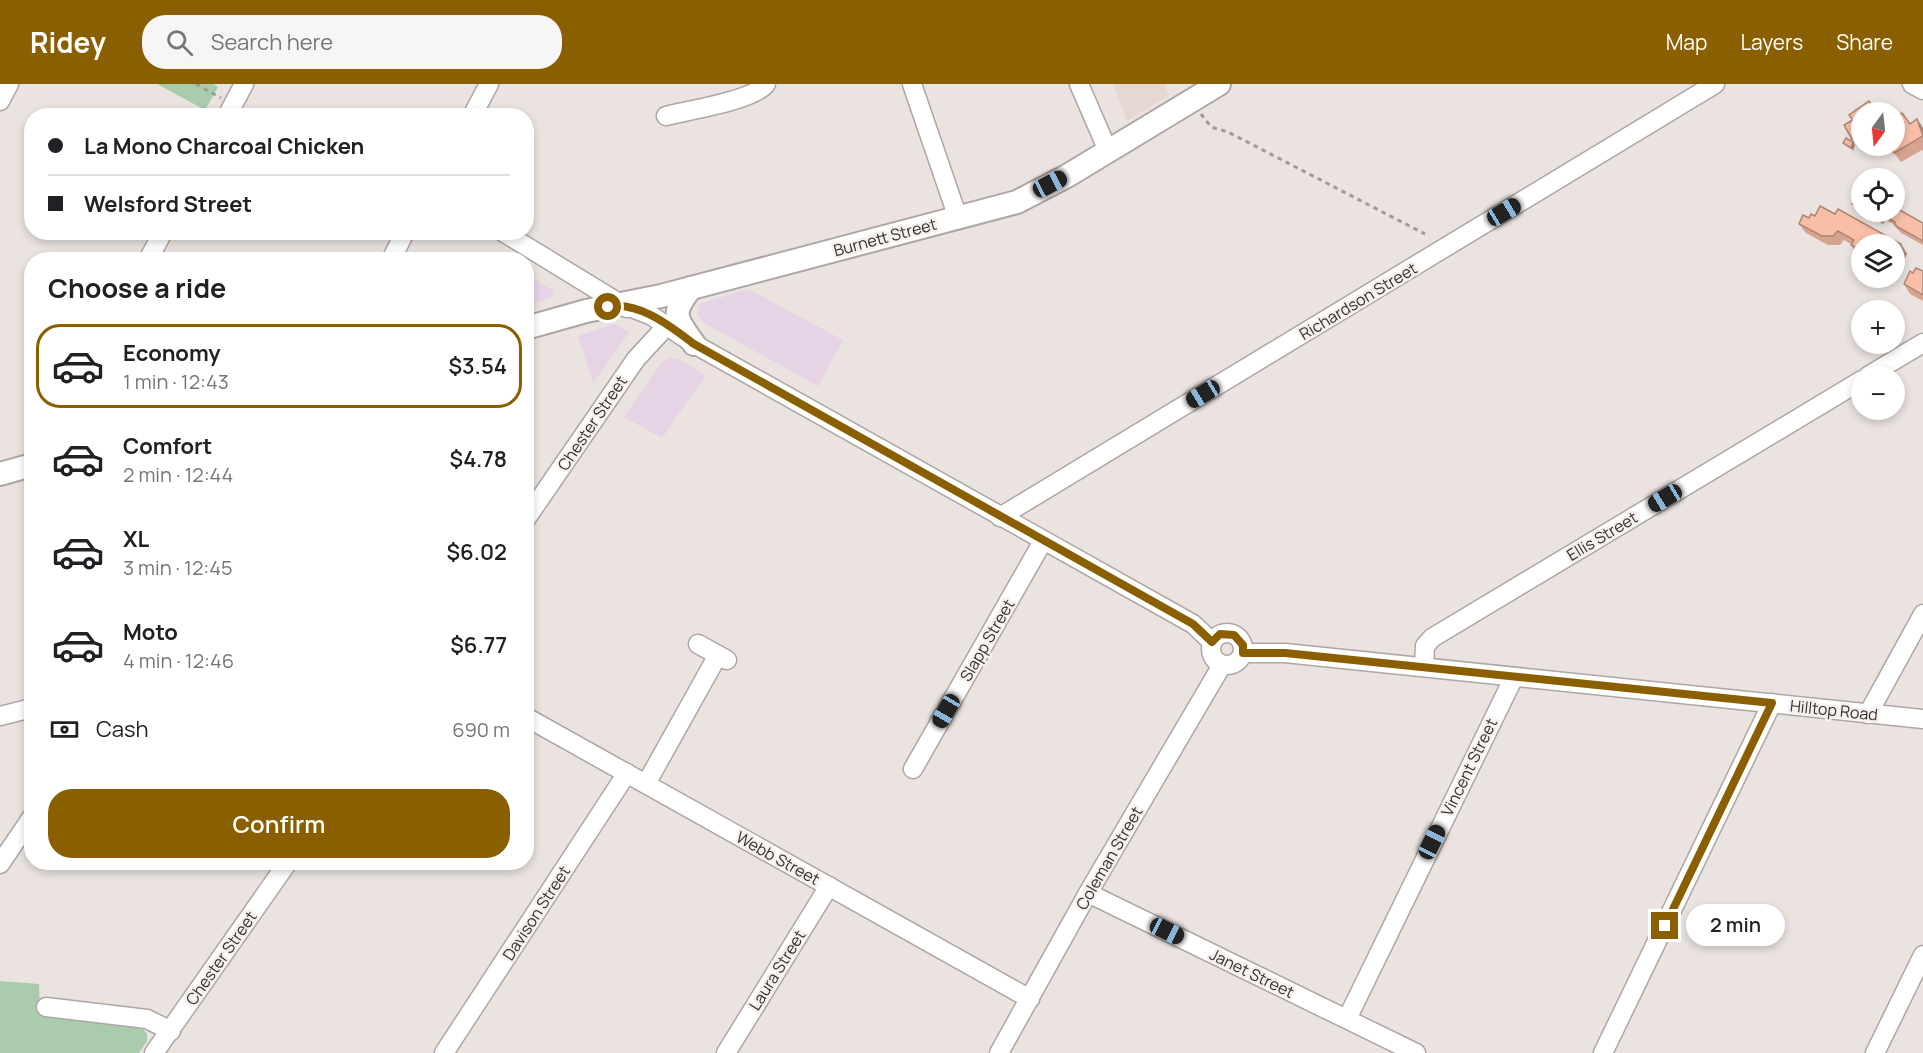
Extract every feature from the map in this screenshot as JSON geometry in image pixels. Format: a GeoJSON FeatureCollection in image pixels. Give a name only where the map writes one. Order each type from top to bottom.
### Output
{"type":"FeatureCollection","features":[{"type":"Feature","properties":{"kind":"main road","name":"Burnett Street"},"geometry":{"type":"LineString","coordinates":[[534,326],[691,288],[1017,202],[1108,151],[1219,84]]}},
{"type":"Feature","properties":{"kind":"main road"},"geometry":{"type":"LineString","coordinates":[[691,288],[680,301],[676,314],[678,322],[694,344]]}},
{"type":"Feature","properties":{"kind":"main road"},"geometry":{"type":"LineString","coordinates":[[0,474],[24,467]]}},
{"type":"Feature","properties":{"kind":"street"},"geometry":{"type":"LineString","coordinates":[[0,101],[9,84]]}},
{"type":"Feature","properties":{"kind":"street"},"geometry":{"type":"LineString","coordinates":[[231,108],[244,84]]}},
{"type":"Feature","properties":{"kind":"street"},"geometry":{"type":"LineString","coordinates":[[476,108],[489,84]]}},
{"type":"Feature","properties":{"kind":"street"},"geometry":{"type":"LineString","coordinates":[[666,116],[740,97],[766,84]]}},
{"type":"Feature","properties":{"kind":"street"},"geometry":{"type":"LineString","coordinates":[[912,84],[958,218]]}},
{"type":"Feature","properties":{"kind":"street"},"geometry":{"type":"LineString","coordinates":[[1079,84],[1108,151]]}},
{"type":"Feature","properties":{"kind":"street","name":"Richardson Street"},"geometry":{"type":"LineString","coordinates":[[1000,517],[1715,84]]}},
{"type":"Feature","properties":{"kind":"street"},"geometry":{"type":"LineString","coordinates":[[1912,84],[1923,90]]}},
{"type":"Feature","properties":{"kind":"street"},"geometry":{"type":"LineString","coordinates":[[512,240],[521,244]]}},
{"type":"Feature","properties":{"kind":"street"},"geometry":{"type":"LineString","coordinates":[[515,240],[622,304],[661,332],[676,340],[694,344]]}},
{"type":"Feature","properties":{"kind":"street"},"geometry":{"type":"LineString","coordinates":[[622,304],[652,316],[694,344],[1193,624],[1212,642]]}},
{"type":"Feature","properties":{"kind":"street","name":"Chester Street"},"geometry":{"type":"LineString","coordinates":[[534,507],[636,359],[661,332]]}},
{"type":"Feature","properties":{"kind":"street"},"geometry":{"type":"LineString","coordinates":[[1885,366],[1923,343]]}},
{"type":"Feature","properties":{"kind":"street","name":"Ellis Street"},"geometry":{"type":"LineString","coordinates":[[1424,667],[1425,646],[1432,638],[1851,387]]}},
{"type":"Feature","properties":{"kind":"street","name":"Slapp Street"},"geometry":{"type":"LineString","coordinates":[[913,769],[1043,541]]}},
{"type":"Feature","properties":{"kind":"street"},"geometry":{"type":"LineString","coordinates":[[1868,714],[1923,614]]}},
{"type":"Feature","properties":{"kind":"street"},"geometry":{"type":"LineString","coordinates":[[1231,633],[1239,638],[1243,653],[1237,663],[1222,665],[1211,653],[1212,642],[1220,634],[1231,633]]}},
{"type":"Feature","properties":{"kind":"street"},"geometry":{"type":"LineString","coordinates":[[646,784],[722,657],[698,644]]}},
{"type":"Feature","properties":{"kind":"street","name":"Hilltop Road"},"geometry":{"type":"LineString","coordinates":[[1243,653],[1285,653],[1923,719]]}},
{"type":"Feature","properties":{"kind":"street","name":"Coleman Street"},"geometry":{"type":"LineString","coordinates":[[999,1053],[1088,893],[1222,665]]}},
{"type":"Feature","properties":{"kind":"street","name":"Vincent Street"},"geometry":{"type":"LineString","coordinates":[[1347,1019],[1514,677]]}},
{"type":"Feature","properties":{"kind":"street"},"geometry":{"type":"LineString","coordinates":[[1603,1053],[1772,703]]}},
{"type":"Feature","properties":{"kind":"street"},"geometry":{"type":"LineString","coordinates":[[0,716],[24,710]]}},
{"type":"Feature","properties":{"kind":"street","name":"Webb Street"},"geometry":{"type":"LineString","coordinates":[[534,721],[1030,999]]}},
{"type":"Feature","properties":{"kind":"street","name":"Davison Street"},"geometry":{"type":"LineString","coordinates":[[444,1053],[627,773]]}},
{"type":"Feature","properties":{"kind":"street"},"geometry":{"type":"LineString","coordinates":[[0,864],[24,829]]}},
{"type":"Feature","properties":{"kind":"street","name":"Chester Street"},"geometry":{"type":"LineString","coordinates":[[154,1053],[282,870]]}},
{"type":"Feature","properties":{"kind":"street","name":"Laura Street"},"geometry":{"type":"LineString","coordinates":[[726,1053],[829,886]]}},
{"type":"Feature","properties":{"kind":"street","name":"Janet Street"},"geometry":{"type":"LineString","coordinates":[[1088,893],[1416,1053]]}},
{"type":"Feature","properties":{"kind":"street"},"geometry":{"type":"LineString","coordinates":[[1875,1053],[1923,955]]}},
{"type":"Feature","properties":{"kind":"street"},"geometry":{"type":"LineString","coordinates":[[46,1007],[147,1019],[171,1031]]}},
{"type":"Feature","properties":{"kind":"path"},"geometry":{"type":"LineString","coordinates":[[1201,114],[1211,127],[1228,132],[1425,234]]}},
{"type":"Feature","properties":{"kind":"shaded area"},"geometry":{"type":"Polygon","coordinates":[[[1113,84],[1164,84],[1169,95],[1127,121],[1113,84]]]}},
{"type":"Feature","properties":{"kind":"shaded area"},"geometry":{"type":"Polygon","coordinates":[[[534,279],[554,291],[553,297],[534,303],[534,279]]]}},
{"type":"Feature","properties":{"kind":"shaded area"},"geometry":{"type":"Polygon","coordinates":[[[748,289],[843,340],[818,386],[704,323],[697,314],[699,304],[748,289]]]}},
{"type":"Feature","properties":{"kind":"shaded area"},"geometry":{"type":"Polygon","coordinates":[[[615,324],[629,332],[593,383],[578,336],[615,324]]]}},
{"type":"Feature","properties":{"kind":"shaded area"},"geometry":{"type":"Polygon","coordinates":[[[669,358],[678,359],[706,375],[662,438],[624,417],[662,362],[669,358]]]}},
{"type":"Feature","properties":{"kind":"green space"},"geometry":{"type":"Polygon","coordinates":[[[157,84],[213,84],[218,87],[206,108],[201,108],[157,84]]]}},
{"type":"Feature","properties":{"kind":"green space"},"geometry":{"type":"Polygon","coordinates":[[[0,981],[39,984],[40,1011],[48,1017],[142,1028],[147,1034],[147,1041],[139,1053],[0,1053],[0,981]]]}},
{"type":"Feature","properties":{"kind":"building"},"geometry":{"type":"Polygon","coordinates":[[[1905,117],[1910,124],[1917,119],[1923,136],[1905,147],[1905,117]]]}},
{"type":"Feature","properties":{"kind":"building"},"geometry":{"type":"Polygon","coordinates":[[[1851,121],[1851,137],[1844,125],[1851,121]]]}},
{"type":"Feature","properties":{"kind":"building"},"geometry":{"type":"Polygon","coordinates":[[[1846,138],[1851,141],[1851,148],[1843,143],[1846,138]]]}},
{"type":"Feature","properties":{"kind":"building"},"geometry":{"type":"Polygon","coordinates":[[[1820,206],[1835,214],[1838,209],[1851,216],[1851,222],[1861,222],[1883,234],[1851,234],[1851,238],[1838,231],[1833,236],[1822,236],[1799,224],[1803,215],[1809,218],[1811,214],[1815,216],[1820,206]]]}},
{"type":"Feature","properties":{"kind":"building"},"geometry":{"type":"Polygon","coordinates":[[[1905,213],[1923,223],[1923,241],[1896,226],[1895,222],[1905,222],[1905,213]]]}},
{"type":"Feature","properties":{"kind":"building"},"geometry":{"type":"Polygon","coordinates":[[[1916,268],[1923,271],[1923,295],[1905,285],[1910,271],[1913,273],[1916,268]]]}},
{"type":"Feature","properties":{"kind":"route"},"geometry":{"type":"LineString","coordinates":[[608,307],[622,304],[652,316],[694,344],[1193,624],[1212,642],[1220,634],[1231,633],[1239,638],[1243,645],[1243,653],[1285,653],[1772,703],[1665,926]]}}]}
